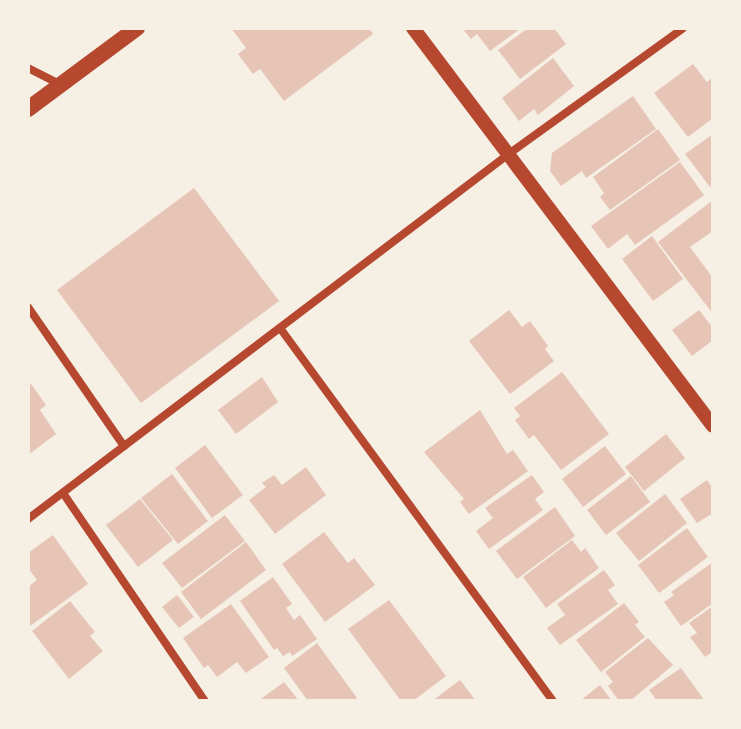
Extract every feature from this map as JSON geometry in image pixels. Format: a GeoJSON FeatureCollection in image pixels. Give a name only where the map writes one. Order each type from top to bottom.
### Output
{"type":"FeatureCollection","features":[{"type":"Feature","properties":{"kind":"main road"},"geometry":{"type":"LineString","coordinates":[[28,109],[137,28]]}},
{"type":"Feature","properties":{"kind":"street"},"geometry":{"type":"LineString","coordinates":[[413,28],[713,426]]}},
{"type":"Feature","properties":{"kind":"street"},"geometry":{"type":"LineString","coordinates":[[28,519],[510,153],[683,28]]}},
{"type":"Feature","properties":{"kind":"street"},"geometry":{"type":"LineString","coordinates":[[28,68],[59,84]]}},
{"type":"Feature","properties":{"kind":"street"},"geometry":{"type":"LineString","coordinates":[[28,307],[124,446]]}},
{"type":"Feature","properties":{"kind":"street"},"geometry":{"type":"LineString","coordinates":[[280,328],[553,701]]}},
{"type":"Feature","properties":{"kind":"street"},"geometry":{"type":"LineString","coordinates":[[63,493],[205,701]]}},
{"type":"Feature","properties":{"kind":"building"},"geometry":{"type":"Polygon","coordinates":[[[231,28],[369,28],[373,34],[284,101],[260,69],[253,74],[238,54],[246,48],[231,28]]]}},
{"type":"Feature","properties":{"kind":"building"},"geometry":{"type":"Polygon","coordinates":[[[462,28],[521,28],[490,51],[477,34],[471,39],[462,28]]]}},
{"type":"Feature","properties":{"kind":"building"},"geometry":{"type":"Polygon","coordinates":[[[528,28],[554,28],[566,44],[520,79],[498,50],[528,28]]]}},
{"type":"Feature","properties":{"kind":"building"},"geometry":{"type":"Polygon","coordinates":[[[553,58],[574,86],[538,115],[534,109],[519,121],[502,98],[553,58]]]}},
{"type":"Feature","properties":{"kind":"building"},"geometry":{"type":"Polygon","coordinates":[[[693,64],[707,82],[713,77],[713,118],[688,137],[654,93],[693,64]]]}},
{"type":"Feature","properties":{"kind":"building"},"geometry":{"type":"Polygon","coordinates":[[[633,96],[656,129],[586,178],[582,171],[561,186],[550,171],[552,153],[633,96]]]}},
{"type":"Feature","properties":{"kind":"building"},"geometry":{"type":"Polygon","coordinates":[[[658,129],[680,160],[610,210],[600,197],[604,193],[593,177],[658,129]]]}},
{"type":"Feature","properties":{"kind":"building"},"geometry":{"type":"Polygon","coordinates":[[[713,134],[713,185],[710,187],[685,154],[713,134]]]}},
{"type":"Feature","properties":{"kind":"building"},"geometry":{"type":"Polygon","coordinates":[[[680,162],[704,195],[635,245],[627,234],[608,249],[591,226],[680,162]]]}},
{"type":"Feature","properties":{"kind":"building"},"geometry":{"type":"Polygon","coordinates":[[[194,188],[279,301],[141,403],[57,290],[194,188]]]}},
{"type":"Feature","properties":{"kind":"building"},"geometry":{"type":"Polygon","coordinates":[[[713,200],[713,231],[690,247],[713,278],[713,314],[658,242],[713,200]]]}},
{"type":"Feature","properties":{"kind":"building"},"geometry":{"type":"Polygon","coordinates":[[[652,236],[683,279],[653,301],[622,259],[652,236]]]}},
{"type":"Feature","properties":{"kind":"building"},"geometry":{"type":"Polygon","coordinates":[[[509,310],[522,327],[530,321],[548,346],[545,349],[554,361],[510,394],[469,341],[509,310]]]}},
{"type":"Feature","properties":{"kind":"building"},"geometry":{"type":"Polygon","coordinates":[[[699,310],[713,328],[713,340],[692,356],[672,330],[699,310]]]}},
{"type":"Feature","properties":{"kind":"building"},"geometry":{"type":"Polygon","coordinates":[[[562,372],[609,434],[561,470],[534,435],[529,439],[515,420],[520,416],[514,408],[562,372]]]}},
{"type":"Feature","properties":{"kind":"building"},"geometry":{"type":"Polygon","coordinates":[[[262,377],[278,402],[236,434],[218,410],[262,377]]]}},
{"type":"Feature","properties":{"kind":"building"},"geometry":{"type":"Polygon","coordinates":[[[28,380],[46,405],[40,410],[56,434],[28,455],[28,380]]]}},
{"type":"Feature","properties":{"kind":"building"},"geometry":{"type":"Polygon","coordinates":[[[480,410],[507,454],[513,450],[528,471],[469,514],[460,502],[464,499],[424,452],[480,410]]]}},
{"type":"Feature","properties":{"kind":"building"},"geometry":{"type":"Polygon","coordinates":[[[666,434],[685,458],[644,491],[625,467],[666,434]]]}},
{"type":"Feature","properties":{"kind":"building"},"geometry":{"type":"Polygon","coordinates":[[[205,445],[243,495],[212,518],[175,468],[205,445]]]}},
{"type":"Feature","properties":{"kind":"building"},"geometry":{"type":"Polygon","coordinates":[[[605,446],[626,474],[583,507],[562,479],[605,446]]]}},
{"type":"Feature","properties":{"kind":"building"},"geometry":{"type":"Polygon","coordinates":[[[306,467],[326,495],[275,534],[249,500],[266,487],[262,483],[274,475],[282,485],[306,467]]]}},
{"type":"Feature","properties":{"kind":"building"},"geometry":{"type":"Polygon","coordinates":[[[172,474],[208,521],[178,544],[141,498],[172,474]]]}},
{"type":"Feature","properties":{"kind":"building"},"geometry":{"type":"Polygon","coordinates":[[[532,475],[544,492],[535,499],[543,510],[489,549],[476,531],[493,518],[485,508],[532,475]]]}},
{"type":"Feature","properties":{"kind":"building"},"geometry":{"type":"Polygon","coordinates":[[[631,476],[650,502],[606,535],[587,510],[631,476]]]}},
{"type":"Feature","properties":{"kind":"building"},"geometry":{"type":"Polygon","coordinates":[[[707,480],[713,489],[713,513],[697,523],[680,499],[707,480]]]}},
{"type":"Feature","properties":{"kind":"building"},"geometry":{"type":"Polygon","coordinates":[[[665,494],[687,523],[639,561],[616,533],[665,494]]]}},
{"type":"Feature","properties":{"kind":"building"},"geometry":{"type":"Polygon","coordinates":[[[140,499],[173,540],[138,567],[106,525],[140,499]]]}},
{"type":"Feature","properties":{"kind":"building"},"geometry":{"type":"Polygon","coordinates":[[[555,507],[575,536],[517,579],[496,551],[555,507]]]}},
{"type":"Feature","properties":{"kind":"building"},"geometry":{"type":"Polygon","coordinates":[[[225,515],[245,541],[182,588],[162,563],[225,515]]]}},
{"type":"Feature","properties":{"kind":"building"},"geometry":{"type":"Polygon","coordinates":[[[687,528],[708,557],[659,593],[638,565],[687,528]]]}},
{"type":"Feature","properties":{"kind":"building"},"geometry":{"type":"Polygon","coordinates":[[[324,532],[348,563],[354,558],[375,585],[325,622],[282,564],[324,532]]]}},
{"type":"Feature","properties":{"kind":"building"},"geometry":{"type":"Polygon","coordinates":[[[53,535],[88,584],[30,626],[28,587],[37,580],[28,568],[28,553],[53,535]]]}},
{"type":"Feature","properties":{"kind":"building"},"geometry":{"type":"Polygon","coordinates":[[[572,540],[581,552],[585,548],[599,568],[546,608],[523,577],[572,540]]]}},
{"type":"Feature","properties":{"kind":"building"},"geometry":{"type":"Polygon","coordinates":[[[246,542],[266,570],[201,619],[181,592],[246,542]]]}},
{"type":"Feature","properties":{"kind":"building"},"geometry":{"type":"Polygon","coordinates":[[[713,562],[713,603],[681,626],[664,602],[674,595],[671,592],[713,562]]]}},
{"type":"Feature","properties":{"kind":"building"},"geometry":{"type":"Polygon","coordinates":[[[604,570],[615,585],[608,590],[618,604],[560,645],[547,628],[565,615],[557,604],[604,570]]]}},
{"type":"Feature","properties":{"kind":"building"},"geometry":{"type":"Polygon","coordinates":[[[273,577],[292,604],[286,608],[294,620],[300,615],[317,639],[292,656],[290,652],[283,656],[277,648],[274,650],[240,601],[273,577]]]}},
{"type":"Feature","properties":{"kind":"building"},"geometry":{"type":"Polygon","coordinates":[[[177,595],[194,617],[179,628],[162,607],[177,595]]]}},
{"type":"Feature","properties":{"kind":"building"},"geometry":{"type":"Polygon","coordinates":[[[389,600],[446,676],[413,701],[401,701],[348,629],[389,600]]]}},
{"type":"Feature","properties":{"kind":"building"},"geometry":{"type":"Polygon","coordinates":[[[70,601],[95,632],[90,636],[103,651],[69,679],[32,631],[70,601]]]}},
{"type":"Feature","properties":{"kind":"building"},"geometry":{"type":"Polygon","coordinates":[[[624,603],[639,622],[635,625],[645,637],[601,672],[576,640],[624,603]]]}},
{"type":"Feature","properties":{"kind":"building"},"geometry":{"type":"Polygon","coordinates":[[[231,604],[269,657],[246,673],[237,662],[217,677],[208,665],[204,668],[183,638],[231,604]]]}},
{"type":"Feature","properties":{"kind":"building"},"geometry":{"type":"Polygon","coordinates":[[[713,606],[713,651],[705,657],[690,637],[697,633],[689,623],[713,606]]]}},
{"type":"Feature","properties":{"kind":"building"},"geometry":{"type":"Polygon","coordinates":[[[648,638],[673,665],[630,701],[619,701],[608,686],[613,682],[605,672],[648,638]]]}},
{"type":"Feature","properties":{"kind":"building"},"geometry":{"type":"Polygon","coordinates":[[[317,643],[357,698],[353,701],[308,701],[284,668],[317,643]]]}},
{"type":"Feature","properties":{"kind":"building"},"geometry":{"type":"Polygon","coordinates":[[[681,668],[705,701],[657,701],[649,690],[681,668]]]}},
{"type":"Feature","properties":{"kind":"building"},"geometry":{"type":"Polygon","coordinates":[[[460,680],[476,701],[432,701],[460,680]]]}},
{"type":"Feature","properties":{"kind":"building"},"geometry":{"type":"Polygon","coordinates":[[[284,682],[299,701],[258,701],[284,682]]]}},
{"type":"Feature","properties":{"kind":"building"},"geometry":{"type":"Polygon","coordinates":[[[600,685],[612,701],[580,701],[600,685]]]}}]}
